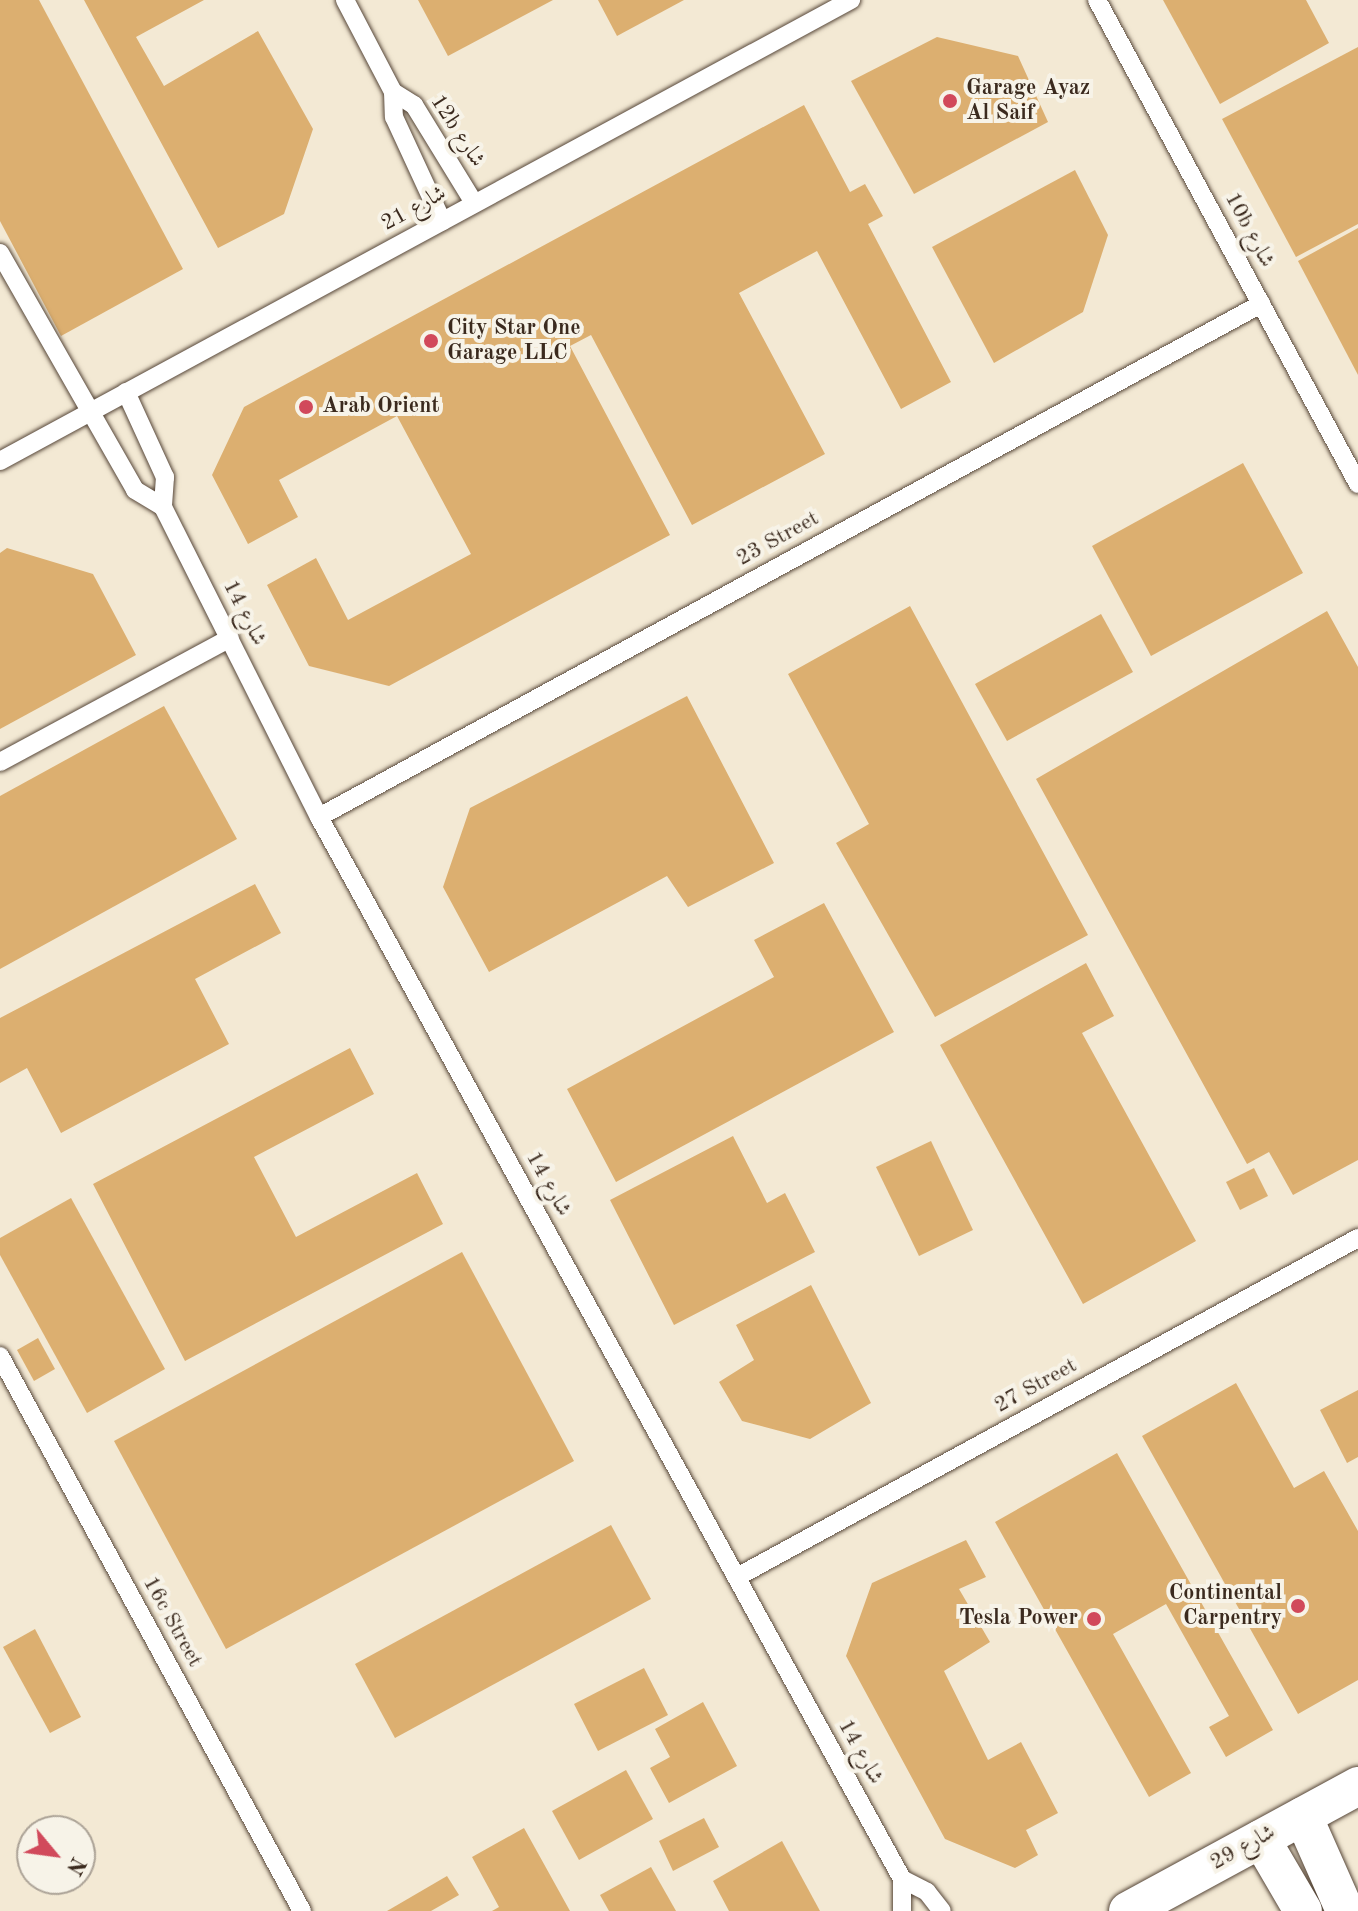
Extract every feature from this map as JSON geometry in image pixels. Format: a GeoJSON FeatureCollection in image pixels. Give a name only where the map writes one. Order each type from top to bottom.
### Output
{"type":"FeatureCollection","features":[{"type":"Feature","properties":{"kind":"street","name":"شارع 29"},"geometry":{"type":"LineString","coordinates":[[1128,1911],[1358,1786]]}},
{"type":"Feature","properties":{"kind":"street"},"geometry":{"type":"LineString","coordinates":[[1303,1816],[1345,1911]]}},
{"type":"Feature","properties":{"kind":"street"},"geometry":{"type":"LineString","coordinates":[[1261,1839],[1303,1911]]}},
{"type":"Feature","properties":{"kind":"lane","name":"12b شارع"},"geometry":{"type":"LineString","coordinates":[[345,0],[393,92],[394,117],[442,221]]}},
{"type":"Feature","properties":{"kind":"lane","name":"شارع 21"},"geometry":{"type":"LineString","coordinates":[[0,461],[851,0]]}},
{"type":"Feature","properties":{"kind":"lane","name":"10b شارع"},"geometry":{"type":"LineString","coordinates":[[1097,0],[1358,484]]}},
{"type":"Feature","properties":{"kind":"lane","name":"12b شارع"},"geometry":{"type":"LineString","coordinates":[[393,92],[414,105],[474,203]]}},
{"type":"Feature","properties":{"kind":"lane","name":"شارع 14"},"geometry":{"type":"LineString","coordinates":[[0,253],[135,490],[163,507]]}},
{"type":"Feature","properties":{"kind":"lane","name":"23 Street"},"geometry":{"type":"LineString","coordinates":[[319,817],[1261,304]]}},
{"type":"Feature","properties":{"kind":"lane","name":"شارع 14"},"geometry":{"type":"LineString","coordinates":[[126,392],[165,477],[163,507],[319,817],[902,1879],[902,1911]]}},
{"type":"Feature","properties":{"kind":"lane"},"geometry":{"type":"LineString","coordinates":[[0,762],[230,638]]}},
{"type":"Feature","properties":{"kind":"lane","name":"27 Street"},"geometry":{"type":"LineString","coordinates":[[737,1577],[1358,1238]]}},
{"type":"Feature","properties":{"kind":"lane","name":"16c Street"},"geometry":{"type":"LineString","coordinates":[[0,1356],[302,1911]]}},
{"type":"Feature","properties":{"kind":"lane","name":"شارع 14"},"geometry":{"type":"LineString","coordinates":[[902,1879],[927,1892],[942,1911]]}},
{"type":"Feature","properties":{"kind":"building"},"geometry":{"type":"Polygon","coordinates":[[[0,0],[39,0],[183,269],[61,336],[0,221],[0,0]]]}},
{"type":"Feature","properties":{"kind":"building"},"geometry":{"type":"Polygon","coordinates":[[[84,0],[204,0],[136,37],[164,86],[258,31],[313,129],[284,214],[218,248],[84,0]]]}},
{"type":"Feature","properties":{"kind":"building"},"geometry":{"type":"Polygon","coordinates":[[[418,0],[553,0],[448,56],[418,0]]]}},
{"type":"Feature","properties":{"kind":"building"},"geometry":{"type":"Polygon","coordinates":[[[598,0],[684,0],[617,36],[598,0]]]}},
{"type":"Feature","properties":{"kind":"building"},"geometry":{"type":"Polygon","coordinates":[[[1163,0],[1306,0],[1329,43],[1220,104],[1163,0]]]}},
{"type":"Feature","properties":{"kind":"building","name":"Garage Ayaz Al Saif"},"geometry":{"type":"Polygon","coordinates":[[[937,37],[1018,56],[1048,122],[914,194],[851,81],[937,37]]]}},
{"type":"Feature","properties":{"kind":"building"},"geometry":{"type":"Polygon","coordinates":[[[1358,47],[1358,224],[1296,257],[1222,119],[1358,47]]]}},
{"type":"Feature","properties":{"kind":"building"},"geometry":{"type":"Polygon","coordinates":[[[804,105],[850,192],[865,184],[883,216],[868,224],[951,382],[901,409],[817,251],[739,293],[825,454],[692,525],[591,335],[570,346],[670,535],[389,686],[309,666],[267,585],[316,558],[348,620],[471,554],[397,416],[279,480],[298,517],[248,544],[212,475],[244,407],[804,105]]]}},
{"type":"Feature","properties":{"kind":"building"},"geometry":{"type":"Polygon","coordinates":[[[1075,170],[1108,235],[1083,312],[994,363],[932,247],[1075,170]]]}},
{"type":"Feature","properties":{"kind":"building"},"geometry":{"type":"Polygon","coordinates":[[[1358,228],[1358,375],[1298,261],[1358,228]]]}},
{"type":"Feature","properties":{"kind":"building"},"geometry":{"type":"Polygon","coordinates":[[[1243,463],[1303,573],[1151,656],[1092,546],[1243,463]]]}},
{"type":"Feature","properties":{"kind":"building"},"geometry":{"type":"Polygon","coordinates":[[[7,548],[93,574],[136,655],[0,729],[0,553],[7,548]]]}},
{"type":"Feature","properties":{"kind":"building"},"geometry":{"type":"Polygon","coordinates":[[[910,606],[1088,935],[935,1017],[836,843],[869,824],[788,674],[910,606]]]}},
{"type":"Feature","properties":{"kind":"building"},"geometry":{"type":"Polygon","coordinates":[[[1327,611],[1358,667],[1358,1160],[1293,1195],[1269,1152],[1247,1164],[1036,779],[1327,611]]]}},
{"type":"Feature","properties":{"kind":"building"},"geometry":{"type":"Polygon","coordinates":[[[1101,614],[1133,672],[1007,741],[975,684],[1101,614]]]}},
{"type":"Feature","properties":{"kind":"building"},"geometry":{"type":"Polygon","coordinates":[[[687,696],[774,863],[688,907],[667,876],[489,972],[443,887],[470,808],[687,696]]]}},
{"type":"Feature","properties":{"kind":"building"},"geometry":{"type":"Polygon","coordinates":[[[164,706],[237,839],[0,969],[0,796],[164,706]]]}},
{"type":"Feature","properties":{"kind":"building"},"geometry":{"type":"Polygon","coordinates":[[[255,884],[281,933],[195,979],[229,1044],[61,1133],[27,1068],[0,1083],[0,1018],[255,884]]]}},
{"type":"Feature","properties":{"kind":"building"},"geometry":{"type":"Polygon","coordinates":[[[824,903],[894,1032],[616,1182],[567,1089],[774,977],[754,940],[824,903]]]}},
{"type":"Feature","properties":{"kind":"building"},"geometry":{"type":"Polygon","coordinates":[[[1086,963],[1114,1016],[1082,1033],[1196,1241],[1083,1304],[940,1045],[1086,963]]]}},
{"type":"Feature","properties":{"kind":"building"},"geometry":{"type":"Polygon","coordinates":[[[350,1048],[374,1094],[254,1157],[296,1237],[417,1173],[443,1224],[185,1361],[93,1184],[350,1048]]]}},
{"type":"Feature","properties":{"kind":"building"},"geometry":{"type":"Polygon","coordinates":[[[733,1136],[767,1203],[785,1193],[815,1252],[674,1325],[610,1200],[733,1136]]]}},
{"type":"Feature","properties":{"kind":"building"},"geometry":{"type":"Polygon","coordinates":[[[931,1141],[973,1230],[919,1256],[876,1167],[931,1141]]]}},
{"type":"Feature","properties":{"kind":"building"},"geometry":{"type":"Polygon","coordinates":[[[1254,1168],[1268,1196],[1240,1210],[1226,1182],[1254,1168]]]}},
{"type":"Feature","properties":{"kind":"building"},"geometry":{"type":"Polygon","coordinates":[[[71,1198],[165,1369],[87,1413],[0,1255],[0,1238],[71,1198]]]}},
{"type":"Feature","properties":{"kind":"building"},"geometry":{"type":"Polygon","coordinates":[[[462,1252],[574,1461],[226,1649],[114,1441],[462,1252]]]}},
{"type":"Feature","properties":{"kind":"building"},"geometry":{"type":"Polygon","coordinates":[[[811,1285],[871,1403],[810,1439],[742,1421],[719,1382],[754,1360],[736,1325],[811,1285]]]}},
{"type":"Feature","properties":{"kind":"building"},"geometry":{"type":"Polygon","coordinates":[[[38,1338],[55,1369],[34,1381],[17,1350],[38,1338]]]}},
{"type":"Feature","properties":{"kind":"building","name":"Continental Carpentry"},"geometry":{"type":"Polygon","coordinates":[[[1236,1383],[1294,1488],[1324,1471],[1358,1531],[1358,1680],[1298,1714],[1142,1436],[1236,1383]]]}},
{"type":"Feature","properties":{"kind":"building"},"geometry":{"type":"Polygon","coordinates":[[[1358,1390],[1358,1457],[1347,1463],[1320,1410],[1358,1390]]]}},
{"type":"Feature","properties":{"kind":"building","name":"Tesla Power"},"geometry":{"type":"Polygon","coordinates":[[[1117,1453],[1273,1730],[1226,1757],[1209,1727],[1229,1716],[1166,1604],[1113,1634],[1191,1773],[1149,1797],[995,1522],[1117,1453]]]}},
{"type":"Feature","properties":{"kind":"building"},"geometry":{"type":"Polygon","coordinates":[[[611,1525],[651,1599],[395,1738],[355,1664],[611,1525]]]}},
{"type":"Feature","properties":{"kind":"building"},"geometry":{"type":"Polygon","coordinates":[[[966,1540],[986,1577],[959,1589],[990,1642],[944,1671],[988,1760],[1021,1742],[1058,1813],[1026,1830],[1038,1855],[1015,1868],[945,1839],[846,1656],[872,1583],[966,1540]]]}},
{"type":"Feature","properties":{"kind":"building"},"geometry":{"type":"Polygon","coordinates":[[[35,1629],[81,1717],[50,1733],[3,1647],[35,1629]]]}},
{"type":"Feature","properties":{"kind":"building"},"geometry":{"type":"Polygon","coordinates":[[[644,1668],[668,1715],[598,1751],[574,1704],[644,1668]]]}},
{"type":"Feature","properties":{"kind":"building"},"geometry":{"type":"Polygon","coordinates":[[[703,1702],[737,1766],[669,1803],[650,1768],[670,1757],[655,1729],[703,1702]]]}},
{"type":"Feature","properties":{"kind":"building"},"geometry":{"type":"Polygon","coordinates":[[[626,1770],[653,1819],[579,1860],[552,1811],[626,1770]]]}},
{"type":"Feature","properties":{"kind":"building"},"geometry":{"type":"Polygon","coordinates":[[[704,1818],[719,1847],[673,1871],[659,1841],[704,1818]]]}},
{"type":"Feature","properties":{"kind":"building"},"geometry":{"type":"Polygon","coordinates":[[[524,1828],[570,1911],[492,1911],[499,1907],[472,1857],[524,1828]]]}},
{"type":"Feature","properties":{"kind":"building"},"geometry":{"type":"Polygon","coordinates":[[[782,1841],[820,1911],[729,1911],[713,1881],[782,1841]]]}},
{"type":"Feature","properties":{"kind":"building"},"geometry":{"type":"Polygon","coordinates":[[[651,1867],[676,1911],[609,1911],[600,1895],[651,1867]]]}},
{"type":"Feature","properties":{"kind":"building"},"geometry":{"type":"Polygon","coordinates":[[[447,1876],[459,1895],[431,1911],[387,1911],[447,1876]]]}},
{"type":"Feature","properties":{"kind":"place","name":"Garage Ayaz Al Saif"},"geometry":{"type":"Point","coordinates":[950,101]}},
{"type":"Feature","properties":{"kind":"place","name":"City Star One Garage LLC"},"geometry":{"type":"Point","coordinates":[431,341]}},
{"type":"Feature","properties":{"kind":"place","name":"Arab Orient"},"geometry":{"type":"Point","coordinates":[306,407]}},
{"type":"Feature","properties":{"kind":"place","name":"Continental Carpentry"},"geometry":{"type":"Point","coordinates":[1298,1606]}},
{"type":"Feature","properties":{"kind":"place","name":"Tesla Power"},"geometry":{"type":"Point","coordinates":[1094,1619]}}]}
